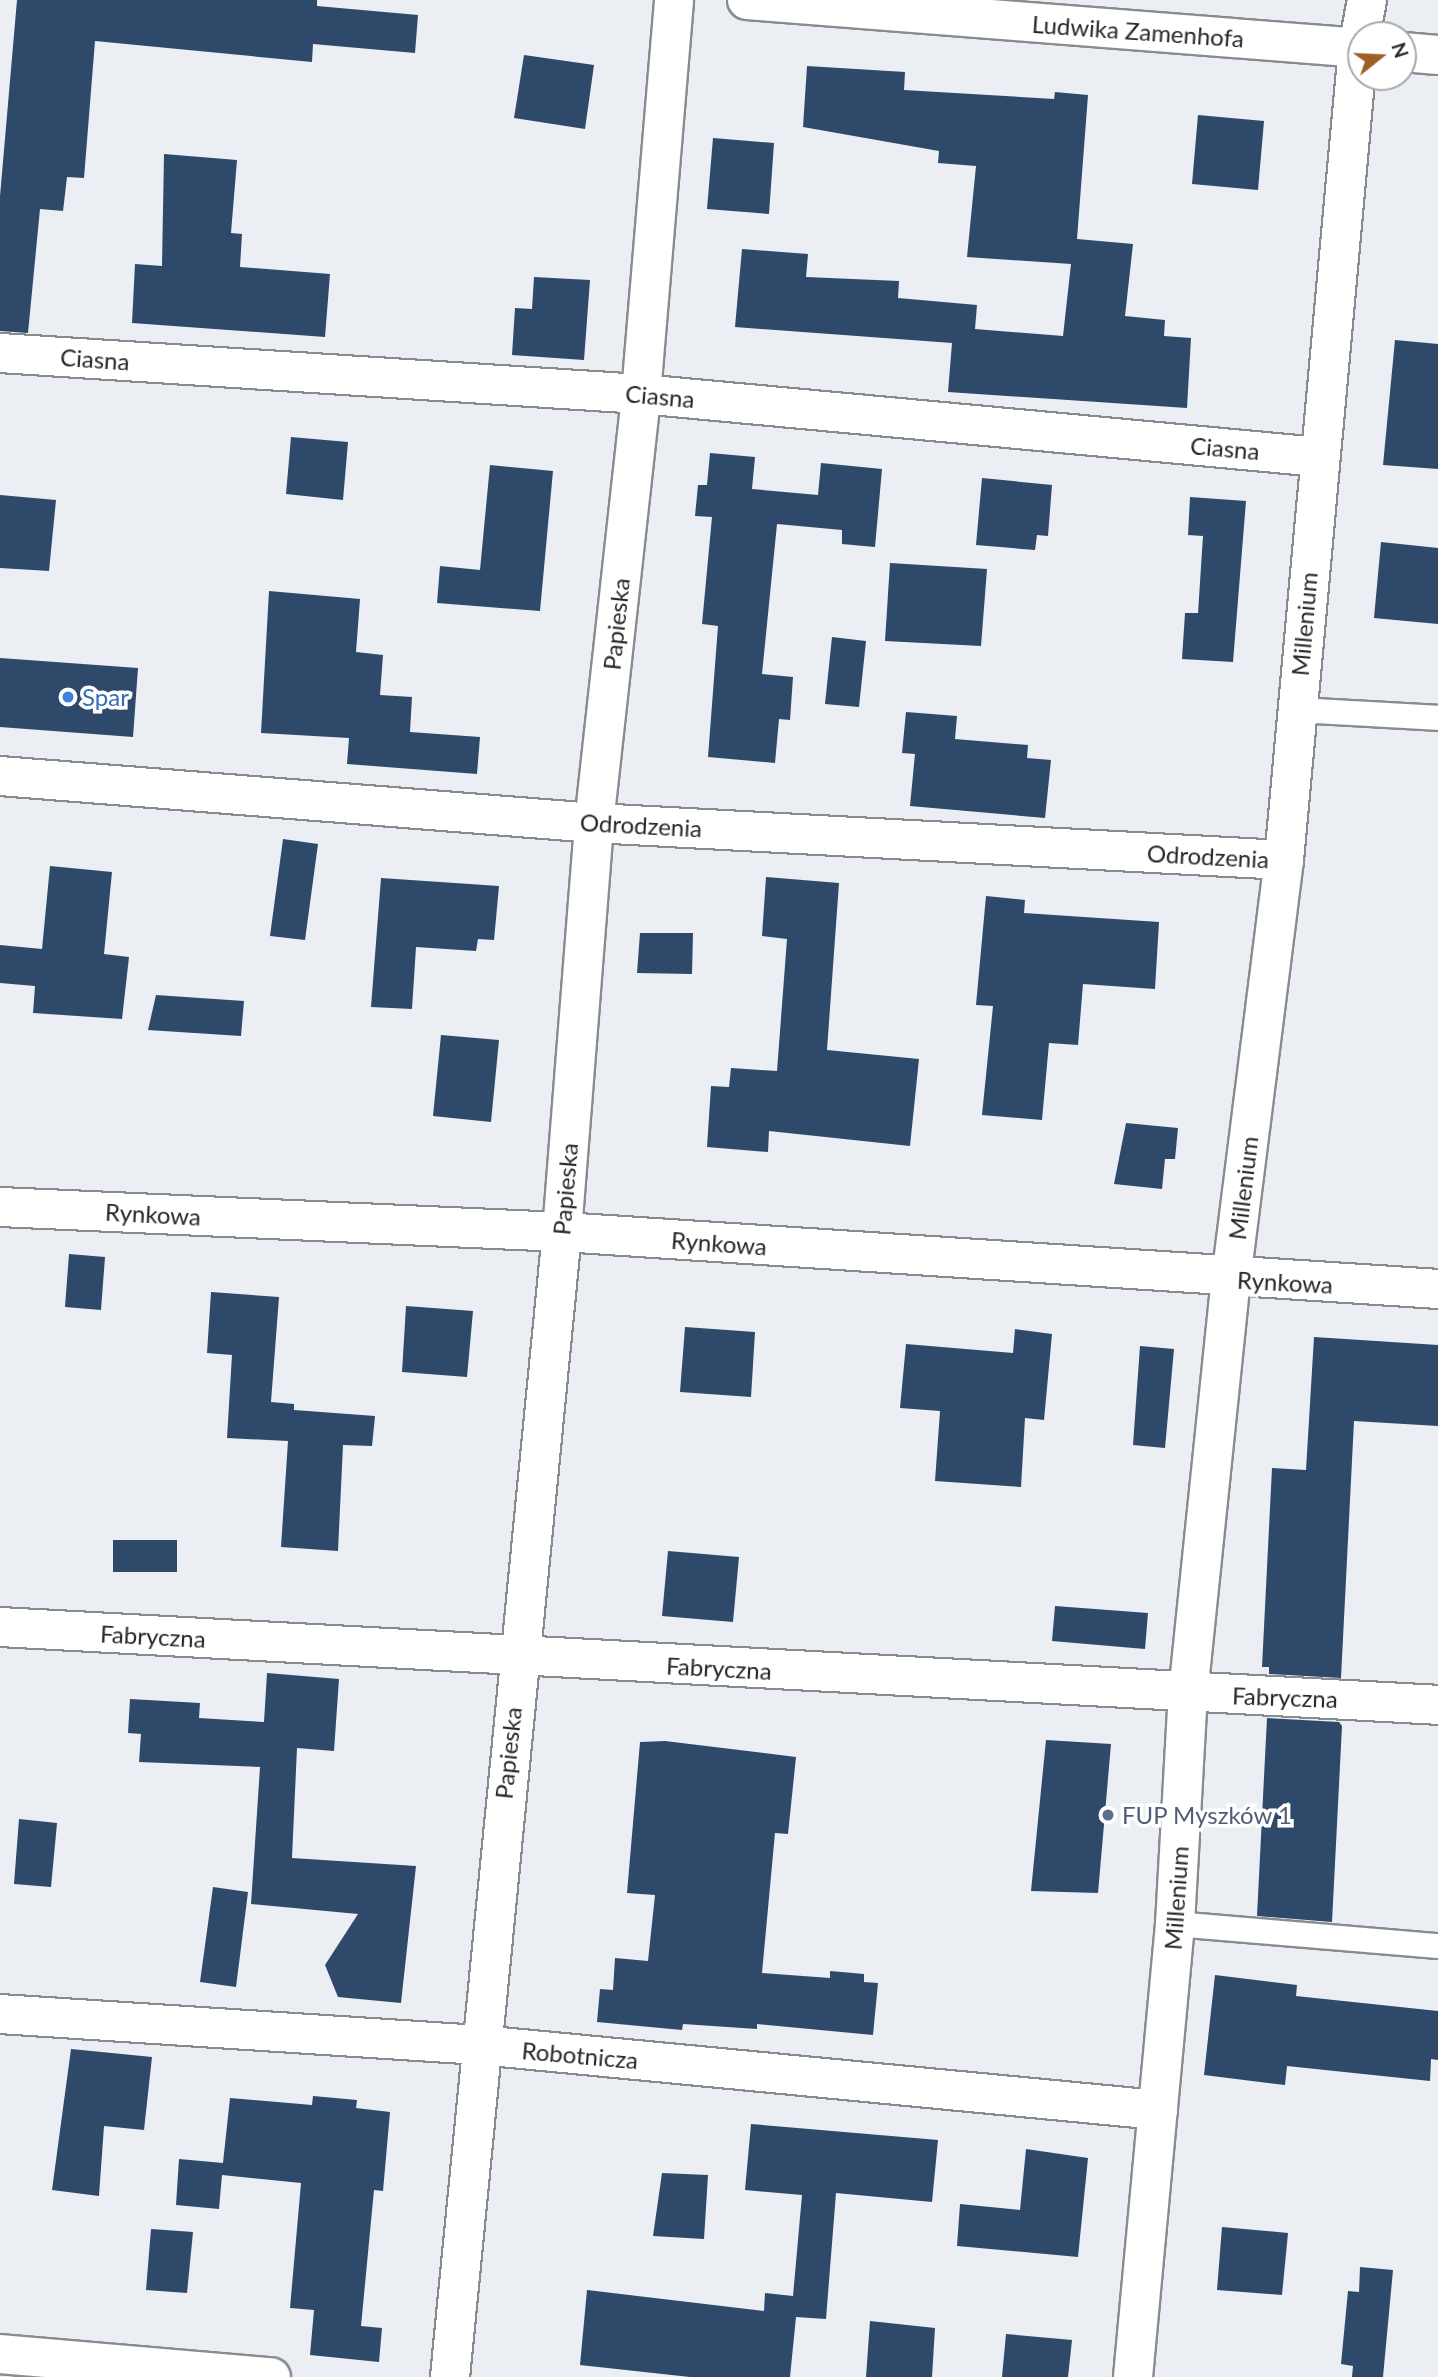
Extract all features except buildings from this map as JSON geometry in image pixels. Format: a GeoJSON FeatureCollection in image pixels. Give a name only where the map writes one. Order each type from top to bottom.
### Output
{"type":"FeatureCollection","features":[{"type":"Feature","properties":{"kind":"street","name":"Papieska"},"geometry":{"type":"LineString","coordinates":[[450,2377],[480,2045],[562,1232],[594,823],[641,394],[674,0]]}},
{"type":"Feature","properties":{"kind":"street","name":"Ludwika Zamenhofa"},"geometry":{"type":"LineString","coordinates":[[747,0],[1347,47]]}},
{"type":"Feature","properties":{"kind":"street","name":"Millenium"},"geometry":{"type":"LineString","coordinates":[[1364,21],[1367,0]]}},
{"type":"Feature","properties":{"kind":"street"},"geometry":{"type":"LineString","coordinates":[[1417,53],[1438,55]]}},
{"type":"Feature","properties":{"kind":"street","name":"Millenium"},"geometry":{"type":"LineString","coordinates":[[1133,2377],[1175,1924],[1188,1694],[1231,1279],[1284,860],[1356,91]]}},
{"type":"Feature","properties":{"kind":"street","name":"Ciasna"},"geometry":{"type":"LineString","coordinates":[[0,353],[641,394],[1320,457]]}},
{"type":"Feature","properties":{"kind":"street","name":"Odrodzenia"},"geometry":{"type":"LineString","coordinates":[[0,776],[594,823],[1284,860]]}},
{"type":"Feature","properties":{"kind":"street","name":"Rynkowa"},"geometry":{"type":"LineString","coordinates":[[0,1207],[562,1232],[1231,1279],[1438,1289]]}},
{"type":"Feature","properties":{"kind":"street","name":"Fabryczna"},"geometry":{"type":"LineString","coordinates":[[0,1627],[1188,1694],[1438,1705]]}},
{"type":"Feature","properties":{"kind":"street","name":"Robotnicza"},"geometry":{"type":"LineString","coordinates":[[0,2014],[480,2045],[1158,2110]]}},
{"type":"Feature","properties":{"kind":"street"},"geometry":{"type":"LineString","coordinates":[[0,2354],[271,2377]]}},
{"type":"Feature","properties":{"kind":"lane"},"geometry":{"type":"LineString","coordinates":[[1296,710],[1438,718]]}},
{"type":"Feature","properties":{"kind":"lane"},"geometry":{"type":"LineString","coordinates":[[1175,1924],[1438,1947]]}},
{"type":"Feature","properties":{"kind":"place","name":"Spar"},"geometry":{"type":"Point","coordinates":[68,697]}},
{"type":"Feature","properties":{"kind":"place","name":"FUP Myszków 1"},"geometry":{"type":"Point","coordinates":[1108,1815]}}]}
